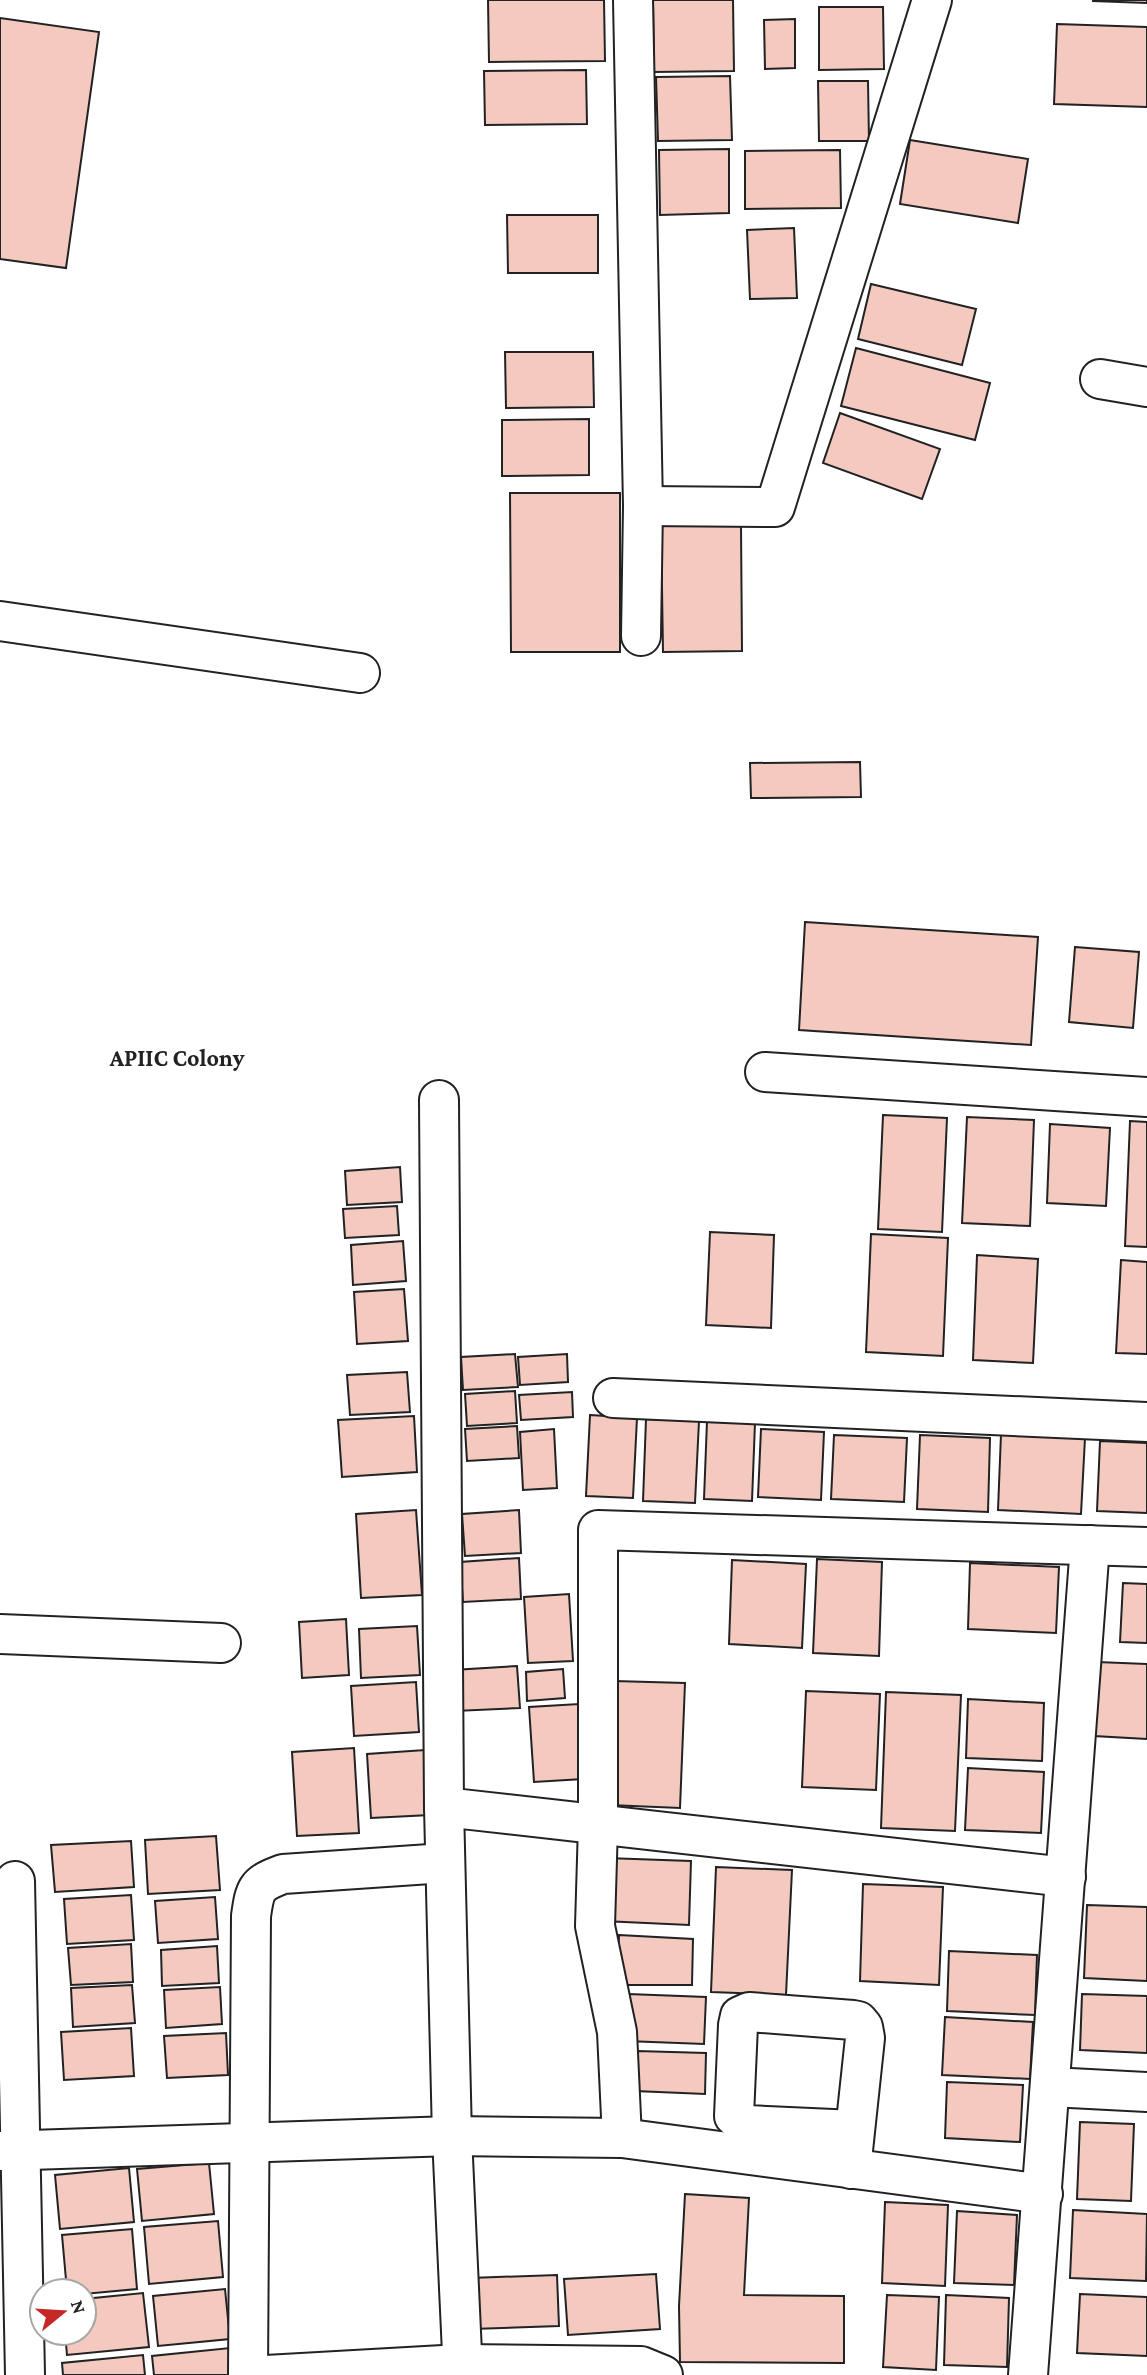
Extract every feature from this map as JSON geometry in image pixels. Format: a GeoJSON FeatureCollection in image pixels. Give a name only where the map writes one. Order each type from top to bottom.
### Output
{"type":"FeatureCollection","features":[{"type":"Feature","properties":{"kind":"street"},"geometry":{"type":"LineString","coordinates":[[632,0],[643,506],[641,636]]}},
{"type":"Feature","properties":{"kind":"street"},"geometry":{"type":"LineString","coordinates":[[643,506],[775,507],[932,0]]}},
{"type":"Feature","properties":{"kind":"street"},"geometry":{"type":"LineString","coordinates":[[1100,379],[1147,387]]}},
{"type":"Feature","properties":{"kind":"street"},"geometry":{"type":"LineString","coordinates":[[0,621],[360,673]]}},
{"type":"Feature","properties":{"kind":"street"},"geometry":{"type":"LineString","coordinates":[[765,1072],[1147,1097]]}},
{"type":"Feature","properties":{"kind":"street"},"geometry":{"type":"LineString","coordinates":[[439,1101],[445,1863],[452,2136],[462,2370]]}},
{"type":"Feature","properties":{"kind":"street"},"geometry":{"type":"LineString","coordinates":[[613,1398],[1147,1422]]}},
{"type":"Feature","properties":{"kind":"street"},"geometry":{"type":"LineString","coordinates":[[622,2138],[617,2032],[595,1926],[598,1825],[598,1530],[1147,1547]]}},
{"type":"Feature","properties":{"kind":"street"},"geometry":{"type":"LineString","coordinates":[[1028,2375],[1090,1545]]}},
{"type":"Feature","properties":{"kind":"street"},"geometry":{"type":"LineString","coordinates":[[0,1634],[221,1643]]}},
{"type":"Feature","properties":{"kind":"street"},"geometry":{"type":"LineString","coordinates":[[444,1807],[1066,1878]]}},
{"type":"Feature","properties":{"kind":"street"},"geometry":{"type":"LineString","coordinates":[[248,2375],[251,1916],[255,1893],[262,1882],[283,1874],[445,1863]]}},
{"type":"Feature","properties":{"kind":"street"},"geometry":{"type":"LineString","coordinates":[[15,1881],[11,2151],[25,2375]]}},
{"type":"Feature","properties":{"kind":"street"},"geometry":{"type":"LineString","coordinates":[[851,2169],[865,2038],[863,2027],[858,2021],[749,2012],[740,2016],[734,2116],[740,2122],[802,2145],[851,2169],[1043,2194]]}},
{"type":"Feature","properties":{"kind":"street"},"geometry":{"type":"LineString","coordinates":[[1051,2087],[1147,2092]]}},
{"type":"Feature","properties":{"kind":"street"},"geometry":{"type":"LineString","coordinates":[[11,2151],[452,2136],[622,2138],[802,2145],[855,2130]]}},
{"type":"Feature","properties":{"kind":"street"},"geometry":{"type":"LineString","coordinates":[[266,2375],[641,2366],[663,2375]]}},
{"type":"Feature","properties":{"kind":"building"},"geometry":{"type":"Polygon","coordinates":[[[488,0],[604,0],[605,61],[489,62],[488,0]]]}},
{"type":"Feature","properties":{"kind":"building"},"geometry":{"type":"Polygon","coordinates":[[[653,0],[733,0],[734,71],[654,72],[653,0]]]}},
{"type":"Feature","properties":{"kind":"building"},"geometry":{"type":"Polygon","coordinates":[[[1147,0],[1147,3],[1093,1],[1147,0]]]}},
{"type":"Feature","properties":{"kind":"building"},"geometry":{"type":"Polygon","coordinates":[[[819,7],[883,7],[884,69],[819,70],[819,7]]]}},
{"type":"Feature","properties":{"kind":"building"},"geometry":{"type":"Polygon","coordinates":[[[0,18],[99,32],[66,268],[0,259],[0,18]]]}},
{"type":"Feature","properties":{"kind":"building"},"geometry":{"type":"Polygon","coordinates":[[[795,19],[795,68],[765,69],[764,20],[795,19]]]}},
{"type":"Feature","properties":{"kind":"building"},"geometry":{"type":"Polygon","coordinates":[[[1057,24],[1147,27],[1147,107],[1054,104],[1057,24]]]}},
{"type":"Feature","properties":{"kind":"building"},"geometry":{"type":"Polygon","coordinates":[[[586,70],[587,124],[485,125],[484,71],[586,70]]]}},
{"type":"Feature","properties":{"kind":"building"},"geometry":{"type":"Polygon","coordinates":[[[730,76],[732,140],[658,141],[656,77],[730,76]]]}},
{"type":"Feature","properties":{"kind":"building"},"geometry":{"type":"Polygon","coordinates":[[[818,81],[868,81],[869,141],[819,141],[818,81]]]}},
{"type":"Feature","properties":{"kind":"building"},"geometry":{"type":"Polygon","coordinates":[[[910,140],[1028,159],[1018,223],[900,204],[910,140]]]}},
{"type":"Feature","properties":{"kind":"building"},"geometry":{"type":"Polygon","coordinates":[[[729,149],[729,213],[660,215],[659,150],[729,149]]]}},
{"type":"Feature","properties":{"kind":"building"},"geometry":{"type":"Polygon","coordinates":[[[840,150],[841,208],[745,209],[745,151],[840,150]]]}},
{"type":"Feature","properties":{"kind":"building"},"geometry":{"type":"Polygon","coordinates":[[[507,215],[598,215],[598,273],[508,273],[507,215]]]}},
{"type":"Feature","properties":{"kind":"building"},"geometry":{"type":"Polygon","coordinates":[[[794,228],[797,298],[750,299],[747,230],[794,228]]]}},
{"type":"Feature","properties":{"kind":"building"},"geometry":{"type":"Polygon","coordinates":[[[871,284],[976,309],[962,365],[858,339],[871,284]]]}},
{"type":"Feature","properties":{"kind":"building"},"geometry":{"type":"Polygon","coordinates":[[[856,348],[990,383],[975,440],[841,406],[856,348]]]}},
{"type":"Feature","properties":{"kind":"building"},"geometry":{"type":"Polygon","coordinates":[[[505,352],[593,352],[594,407],[506,408],[505,352]]]}},
{"type":"Feature","properties":{"kind":"building"},"geometry":{"type":"Polygon","coordinates":[[[840,413],[940,449],[922,499],[823,463],[840,413]]]}},
{"type":"Feature","properties":{"kind":"building"},"geometry":{"type":"Polygon","coordinates":[[[589,419],[589,475],[502,476],[502,420],[589,419]]]}},
{"type":"Feature","properties":{"kind":"building"},"geometry":{"type":"Polygon","coordinates":[[[510,493],[620,493],[620,652],[511,652],[510,493]]]}},
{"type":"Feature","properties":{"kind":"building"},"geometry":{"type":"Polygon","coordinates":[[[741,525],[742,651],[663,652],[661,526],[741,525]]]}},
{"type":"Feature","properties":{"kind":"building"},"geometry":{"type":"Polygon","coordinates":[[[860,762],[861,797],[751,798],[750,763],[860,762]]]}},
{"type":"Feature","properties":{"kind":"building"},"geometry":{"type":"Polygon","coordinates":[[[805,922],[1038,937],[1031,1045],[799,1030],[805,922]]]}},
{"type":"Feature","properties":{"kind":"building"},"geometry":{"type":"Polygon","coordinates":[[[1075,947],[1139,952],[1133,1028],[1069,1022],[1075,947]]]}},
{"type":"Feature","properties":{"kind":"building"},"geometry":{"type":"Polygon","coordinates":[[[883,1115],[947,1118],[942,1232],[878,1229],[883,1115]]]}},
{"type":"Feature","properties":{"kind":"building"},"geometry":{"type":"Polygon","coordinates":[[[967,1117],[1034,1120],[1030,1226],[962,1223],[967,1117]]]}},
{"type":"Feature","properties":{"kind":"building"},"geometry":{"type":"Polygon","coordinates":[[[1130,1121],[1147,1122],[1147,1247],[1125,1246],[1130,1121]]]}},
{"type":"Feature","properties":{"kind":"building"},"geometry":{"type":"Polygon","coordinates":[[[1050,1124],[1110,1128],[1106,1206],[1047,1203],[1050,1124]]]}},
{"type":"Feature","properties":{"kind":"building"},"geometry":{"type":"Polygon","coordinates":[[[400,1167],[402,1202],[347,1205],[345,1171],[400,1167]]]}},
{"type":"Feature","properties":{"kind":"building"},"geometry":{"type":"Polygon","coordinates":[[[397,1206],[399,1235],[345,1238],[343,1209],[397,1206]]]}},
{"type":"Feature","properties":{"kind":"building"},"geometry":{"type":"Polygon","coordinates":[[[710,1232],[774,1235],[771,1328],[706,1325],[710,1232]]]}},
{"type":"Feature","properties":{"kind":"building"},"geometry":{"type":"Polygon","coordinates":[[[871,1234],[948,1238],[943,1356],[866,1352],[871,1234]]]}},
{"type":"Feature","properties":{"kind":"building"},"geometry":{"type":"Polygon","coordinates":[[[403,1241],[406,1281],[353,1285],[351,1245],[403,1241]]]}},
{"type":"Feature","properties":{"kind":"building"},"geometry":{"type":"Polygon","coordinates":[[[977,1255],[1038,1259],[1033,1363],[973,1360],[977,1255]]]}},
{"type":"Feature","properties":{"kind":"building"},"geometry":{"type":"Polygon","coordinates":[[[1121,1260],[1147,1262],[1147,1354],[1116,1353],[1121,1260]]]}},
{"type":"Feature","properties":{"kind":"building"},"geometry":{"type":"Polygon","coordinates":[[[404,1289],[408,1341],[357,1344],[354,1292],[404,1289]]]}},
{"type":"Feature","properties":{"kind":"building"},"geometry":{"type":"Polygon","coordinates":[[[515,1354],[518,1387],[463,1390],[461,1357],[515,1354]]]}},
{"type":"Feature","properties":{"kind":"building"},"geometry":{"type":"Polygon","coordinates":[[[567,1354],[568,1382],[520,1385],[518,1357],[567,1354]]]}},
{"type":"Feature","properties":{"kind":"building"},"geometry":{"type":"Polygon","coordinates":[[[407,1372],[410,1412],[350,1415],[347,1375],[407,1372]]]}},
{"type":"Feature","properties":{"kind":"building"},"geometry":{"type":"Polygon","coordinates":[[[515,1391],[517,1423],[467,1426],[465,1394],[515,1391]]]}},
{"type":"Feature","properties":{"kind":"building"},"geometry":{"type":"Polygon","coordinates":[[[572,1392],[573,1417],[521,1420],[519,1395],[572,1392]]]}},
{"type":"Feature","properties":{"kind":"building"},"geometry":{"type":"Polygon","coordinates":[[[590,1415],[637,1418],[633,1498],[586,1496],[590,1415]]]}},
{"type":"Feature","properties":{"kind":"building"},"geometry":{"type":"Polygon","coordinates":[[[414,1416],[417,1472],[342,1477],[338,1420],[414,1416]]]}},
{"type":"Feature","properties":{"kind":"building"},"geometry":{"type":"Polygon","coordinates":[[[646,1419],[699,1421],[695,1503],[643,1501],[646,1419]]]}},
{"type":"Feature","properties":{"kind":"building"},"geometry":{"type":"Polygon","coordinates":[[[707,1421],[755,1423],[752,1501],[704,1499],[707,1421]]]}},
{"type":"Feature","properties":{"kind":"building"},"geometry":{"type":"Polygon","coordinates":[[[517,1426],[519,1458],[467,1461],[465,1429],[517,1426]]]}},
{"type":"Feature","properties":{"kind":"building"},"geometry":{"type":"Polygon","coordinates":[[[554,1429],[557,1488],[523,1490],[520,1432],[554,1429]]]}},
{"type":"Feature","properties":{"kind":"building"},"geometry":{"type":"Polygon","coordinates":[[[761,1429],[824,1432],[821,1500],[758,1497],[761,1429]]]}},
{"type":"Feature","properties":{"kind":"building"},"geometry":{"type":"Polygon","coordinates":[[[1001,1434],[1085,1438],[1081,1514],[998,1510],[1001,1434]]]}},
{"type":"Feature","properties":{"kind":"building"},"geometry":{"type":"Polygon","coordinates":[[[834,1435],[907,1438],[904,1502],[831,1499],[834,1435]]]}},
{"type":"Feature","properties":{"kind":"building"},"geometry":{"type":"Polygon","coordinates":[[[920,1435],[990,1438],[988,1512],[917,1509],[920,1435]]]}},
{"type":"Feature","properties":{"kind":"building"},"geometry":{"type":"Polygon","coordinates":[[[1100,1441],[1147,1443],[1147,1513],[1097,1511],[1100,1441]]]}},
{"type":"Feature","properties":{"kind":"building"},"geometry":{"type":"Polygon","coordinates":[[[416,1510],[422,1595],[361,1598],[356,1514],[416,1510]]]}},
{"type":"Feature","properties":{"kind":"building"},"geometry":{"type":"Polygon","coordinates":[[[519,1510],[521,1553],[465,1556],[462,1514],[519,1510]]]}},
{"type":"Feature","properties":{"kind":"building"},"geometry":{"type":"Polygon","coordinates":[[[519,1558],[521,1599],[463,1602],[460,1562],[519,1558]]]}},
{"type":"Feature","properties":{"kind":"building"},"geometry":{"type":"Polygon","coordinates":[[[817,1559],[882,1562],[879,1656],[813,1653],[817,1559]]]}},
{"type":"Feature","properties":{"kind":"building"},"geometry":{"type":"Polygon","coordinates":[[[732,1560],[806,1564],[802,1648],[729,1644],[732,1560]]]}},
{"type":"Feature","properties":{"kind":"building"},"geometry":{"type":"Polygon","coordinates":[[[970,1563],[1059,1567],[1056,1633],[968,1629],[970,1563]]]}},
{"type":"Feature","properties":{"kind":"building"},"geometry":{"type":"Polygon","coordinates":[[[1123,1583],[1147,1584],[1147,1643],[1120,1642],[1123,1583]]]}},
{"type":"Feature","properties":{"kind":"building"},"geometry":{"type":"Polygon","coordinates":[[[569,1594],[573,1661],[528,1663],[524,1597],[569,1594]]]}},
{"type":"Feature","properties":{"kind":"building"},"geometry":{"type":"Polygon","coordinates":[[[346,1619],[349,1675],[302,1678],[299,1622],[346,1619]]]}},
{"type":"Feature","properties":{"kind":"building"},"geometry":{"type":"Polygon","coordinates":[[[417,1626],[420,1675],[361,1678],[359,1629],[417,1626]]]}},
{"type":"Feature","properties":{"kind":"building"},"geometry":{"type":"Polygon","coordinates":[[[1097,1662],[1147,1664],[1147,1739],[1094,1736],[1097,1662]]]}},
{"type":"Feature","properties":{"kind":"building"},"geometry":{"type":"Polygon","coordinates":[[[517,1666],[520,1708],[455,1711],[453,1670],[517,1666]]]}},
{"type":"Feature","properties":{"kind":"building"},"geometry":{"type":"Polygon","coordinates":[[[563,1669],[565,1698],[527,1701],[526,1672],[563,1669]]]}},
{"type":"Feature","properties":{"kind":"building"},"geometry":{"type":"Polygon","coordinates":[[[614,1681],[685,1683],[680,1808],[609,1805],[614,1681]]]}},
{"type":"Feature","properties":{"kind":"building"},"geometry":{"type":"Polygon","coordinates":[[[416,1682],[419,1732],[354,1736],[351,1686],[416,1682]]]}},
{"type":"Feature","properties":{"kind":"building"},"geometry":{"type":"Polygon","coordinates":[[[806,1691],[880,1694],[876,1790],[802,1787],[806,1691]]]}},
{"type":"Feature","properties":{"kind":"building"},"geometry":{"type":"Polygon","coordinates":[[[886,1692],[961,1695],[955,1831],[881,1828],[886,1692]]]}},
{"type":"Feature","properties":{"kind":"building"},"geometry":{"type":"Polygon","coordinates":[[[968,1699],[1044,1703],[1042,1761],[966,1758],[968,1699]]]}},
{"type":"Feature","properties":{"kind":"building"},"geometry":{"type":"Polygon","coordinates":[[[579,1704],[583,1779],[534,1782],[529,1707],[579,1704]]]}},
{"type":"Feature","properties":{"kind":"building"},"geometry":{"type":"Polygon","coordinates":[[[354,1748],[359,1833],[297,1836],[292,1752],[354,1748]]]}},
{"type":"Feature","properties":{"kind":"building"},"geometry":{"type":"Polygon","coordinates":[[[425,1750],[430,1815],[371,1818],[367,1754],[425,1750]]]}},
{"type":"Feature","properties":{"kind":"building"},"geometry":{"type":"Polygon","coordinates":[[[968,1768],[1044,1772],[1041,1833],[965,1830],[968,1768]]]}},
{"type":"Feature","properties":{"kind":"building"},"geometry":{"type":"Polygon","coordinates":[[[216,1836],[220,1890],[148,1894],[145,1840],[216,1836]]]}},
{"type":"Feature","properties":{"kind":"building"},"geometry":{"type":"Polygon","coordinates":[[[131,1841],[134,1887],[55,1892],[51,1845],[131,1841]]]}},
{"type":"Feature","properties":{"kind":"building"},"geometry":{"type":"Polygon","coordinates":[[[606,1858],[691,1861],[689,1925],[603,1921],[606,1858]]]}},
{"type":"Feature","properties":{"kind":"building"},"geometry":{"type":"Polygon","coordinates":[[[716,1867],[792,1870],[786,1995],[711,1992],[716,1867]]]}},
{"type":"Feature","properties":{"kind":"building"},"geometry":{"type":"Polygon","coordinates":[[[863,1884],[943,1887],[939,1985],[860,1981],[863,1884]]]}},
{"type":"Feature","properties":{"kind":"building"},"geometry":{"type":"Polygon","coordinates":[[[131,1895],[134,1940],[67,1944],[64,1899],[131,1895]]]}},
{"type":"Feature","properties":{"kind":"building"},"geometry":{"type":"Polygon","coordinates":[[[215,1897],[218,1939],[158,1943],[155,1901],[215,1897]]]}},
{"type":"Feature","properties":{"kind":"building"},"geometry":{"type":"Polygon","coordinates":[[[1087,1905],[1147,1907],[1147,1981],[1084,1978],[1087,1905]]]}},
{"type":"Feature","properties":{"kind":"building"},"geometry":{"type":"Polygon","coordinates":[[[619,1935],[693,1939],[692,1985],[617,1985],[619,1935]]]}},
{"type":"Feature","properties":{"kind":"building"},"geometry":{"type":"Polygon","coordinates":[[[131,1944],[133,1982],[71,1985],[68,1948],[131,1944]]]}},
{"type":"Feature","properties":{"kind":"building"},"geometry":{"type":"Polygon","coordinates":[[[217,1946],[219,1983],[162,1986],[161,1950],[217,1946]]]}},
{"type":"Feature","properties":{"kind":"building"},"geometry":{"type":"Polygon","coordinates":[[[949,1951],[1037,1955],[1035,2015],[947,2011],[949,1951]]]}},
{"type":"Feature","properties":{"kind":"building"},"geometry":{"type":"Polygon","coordinates":[[[132,1985],[135,2023],[73,2027],[71,1988],[132,1985]]]}},
{"type":"Feature","properties":{"kind":"building"},"geometry":{"type":"Polygon","coordinates":[[[220,1987],[222,2024],[166,2028],[164,1990],[220,1987]]]}},
{"type":"Feature","properties":{"kind":"building"},"geometry":{"type":"Polygon","coordinates":[[[628,1994],[706,1997],[704,2044],[626,2041],[628,1994]]]}},
{"type":"Feature","properties":{"kind":"building"},"geometry":{"type":"Polygon","coordinates":[[[1082,1994],[1147,1996],[1147,2053],[1080,2050],[1082,1994]]]}},
{"type":"Feature","properties":{"kind":"building"},"geometry":{"type":"Polygon","coordinates":[[[945,2017],[1033,2022],[1030,2079],[942,2075],[945,2017]]]}},
{"type":"Feature","properties":{"kind":"building"},"geometry":{"type":"Polygon","coordinates":[[[131,2028],[134,2076],[64,2080],[61,2032],[131,2028]]]}},
{"type":"Feature","properties":{"kind":"building"},"geometry":{"type":"Polygon","coordinates":[[[226,2033],[228,2075],[167,2078],[164,2036],[226,2033]]]}},
{"type":"Feature","properties":{"kind":"building"},"geometry":{"type":"Polygon","coordinates":[[[637,2051],[706,2053],[705,2094],[635,2091],[637,2051]]]}},
{"type":"Feature","properties":{"kind":"building"},"geometry":{"type":"Polygon","coordinates":[[[947,2082],[1023,2085],[1020,2142],[945,2138],[947,2082]]]}},
{"type":"Feature","properties":{"kind":"building"},"geometry":{"type":"Polygon","coordinates":[[[1080,2122],[1134,2124],[1131,2201],[1077,2199],[1080,2122]]]}},
{"type":"Feature","properties":{"kind":"building"},"geometry":{"type":"Polygon","coordinates":[[[209,2163],[214,2214],[142,2221],[137,2169],[209,2163]]]}},
{"type":"Feature","properties":{"kind":"building"},"geometry":{"type":"Polygon","coordinates":[[[129,2168],[134,2222],[60,2229],[55,2175],[129,2168]]]}},
{"type":"Feature","properties":{"kind":"building"},"geometry":{"type":"Polygon","coordinates":[[[685,2194],[749,2198],[744,2295],[844,2296],[844,2363],[680,2362],[679,2306],[685,2194]]]}},
{"type":"Feature","properties":{"kind":"building"},"geometry":{"type":"Polygon","coordinates":[[[885,2202],[948,2205],[945,2286],[882,2283],[885,2202]]]}},
{"type":"Feature","properties":{"kind":"building"},"geometry":{"type":"Polygon","coordinates":[[[1073,2210],[1147,2214],[1146,2281],[1070,2278],[1073,2210]]]}},
{"type":"Feature","properties":{"kind":"building"},"geometry":{"type":"Polygon","coordinates":[[[957,2211],[1017,2215],[1014,2285],[954,2283],[957,2211]]]}},
{"type":"Feature","properties":{"kind":"building"},"geometry":{"type":"Polygon","coordinates":[[[218,2221],[223,2277],[149,2284],[144,2227],[218,2221]]]}},
{"type":"Feature","properties":{"kind":"building"},"geometry":{"type":"Polygon","coordinates":[[[132,2229],[137,2289],[98,2293],[98,2277],[66,2277],[62,2235],[132,2229]]]}},
{"type":"Feature","properties":{"kind":"building"},"geometry":{"type":"Polygon","coordinates":[[[656,2274],[660,2329],[568,2335],[564,2279],[656,2274]]]}},
{"type":"Feature","properties":{"kind":"building"},"geometry":{"type":"Polygon","coordinates":[[[557,2275],[559,2326],[472,2329],[470,2278],[557,2275]]]}},
{"type":"Feature","properties":{"kind":"building"},"geometry":{"type":"Polygon","coordinates":[[[225,2289],[230,2339],[158,2346],[153,2296],[225,2289]]]}},
{"type":"Feature","properties":{"kind":"building"},"geometry":{"type":"Polygon","coordinates":[[[143,2293],[149,2347],[67,2355],[66,2347],[98,2347],[98,2298],[143,2293]]]}},
{"type":"Feature","properties":{"kind":"building"},"geometry":{"type":"Polygon","coordinates":[[[1080,2294],[1147,2297],[1147,2356],[1077,2353],[1080,2294]]]}},
{"type":"Feature","properties":{"kind":"building"},"geometry":{"type":"Polygon","coordinates":[[[887,2295],[939,2297],[936,2370],[883,2367],[887,2295]]]}},
{"type":"Feature","properties":{"kind":"building"},"geometry":{"type":"Polygon","coordinates":[[[946,2295],[1009,2298],[1007,2367],[944,2365],[946,2295]]]}},
{"type":"Feature","properties":{"kind":"building"},"geometry":{"type":"Polygon","coordinates":[[[230,2348],[232,2375],[154,2375],[152,2356],[230,2348]]]}},
{"type":"Feature","properties":{"kind":"building"},"geometry":{"type":"Polygon","coordinates":[[[143,2355],[145,2375],[63,2375],[62,2363],[143,2355]]]}},
{"type":"Feature","properties":{"kind":"district","name":"APIIC Colony"},"geometry":{"type":"Point","coordinates":[177,1058]}}]}
